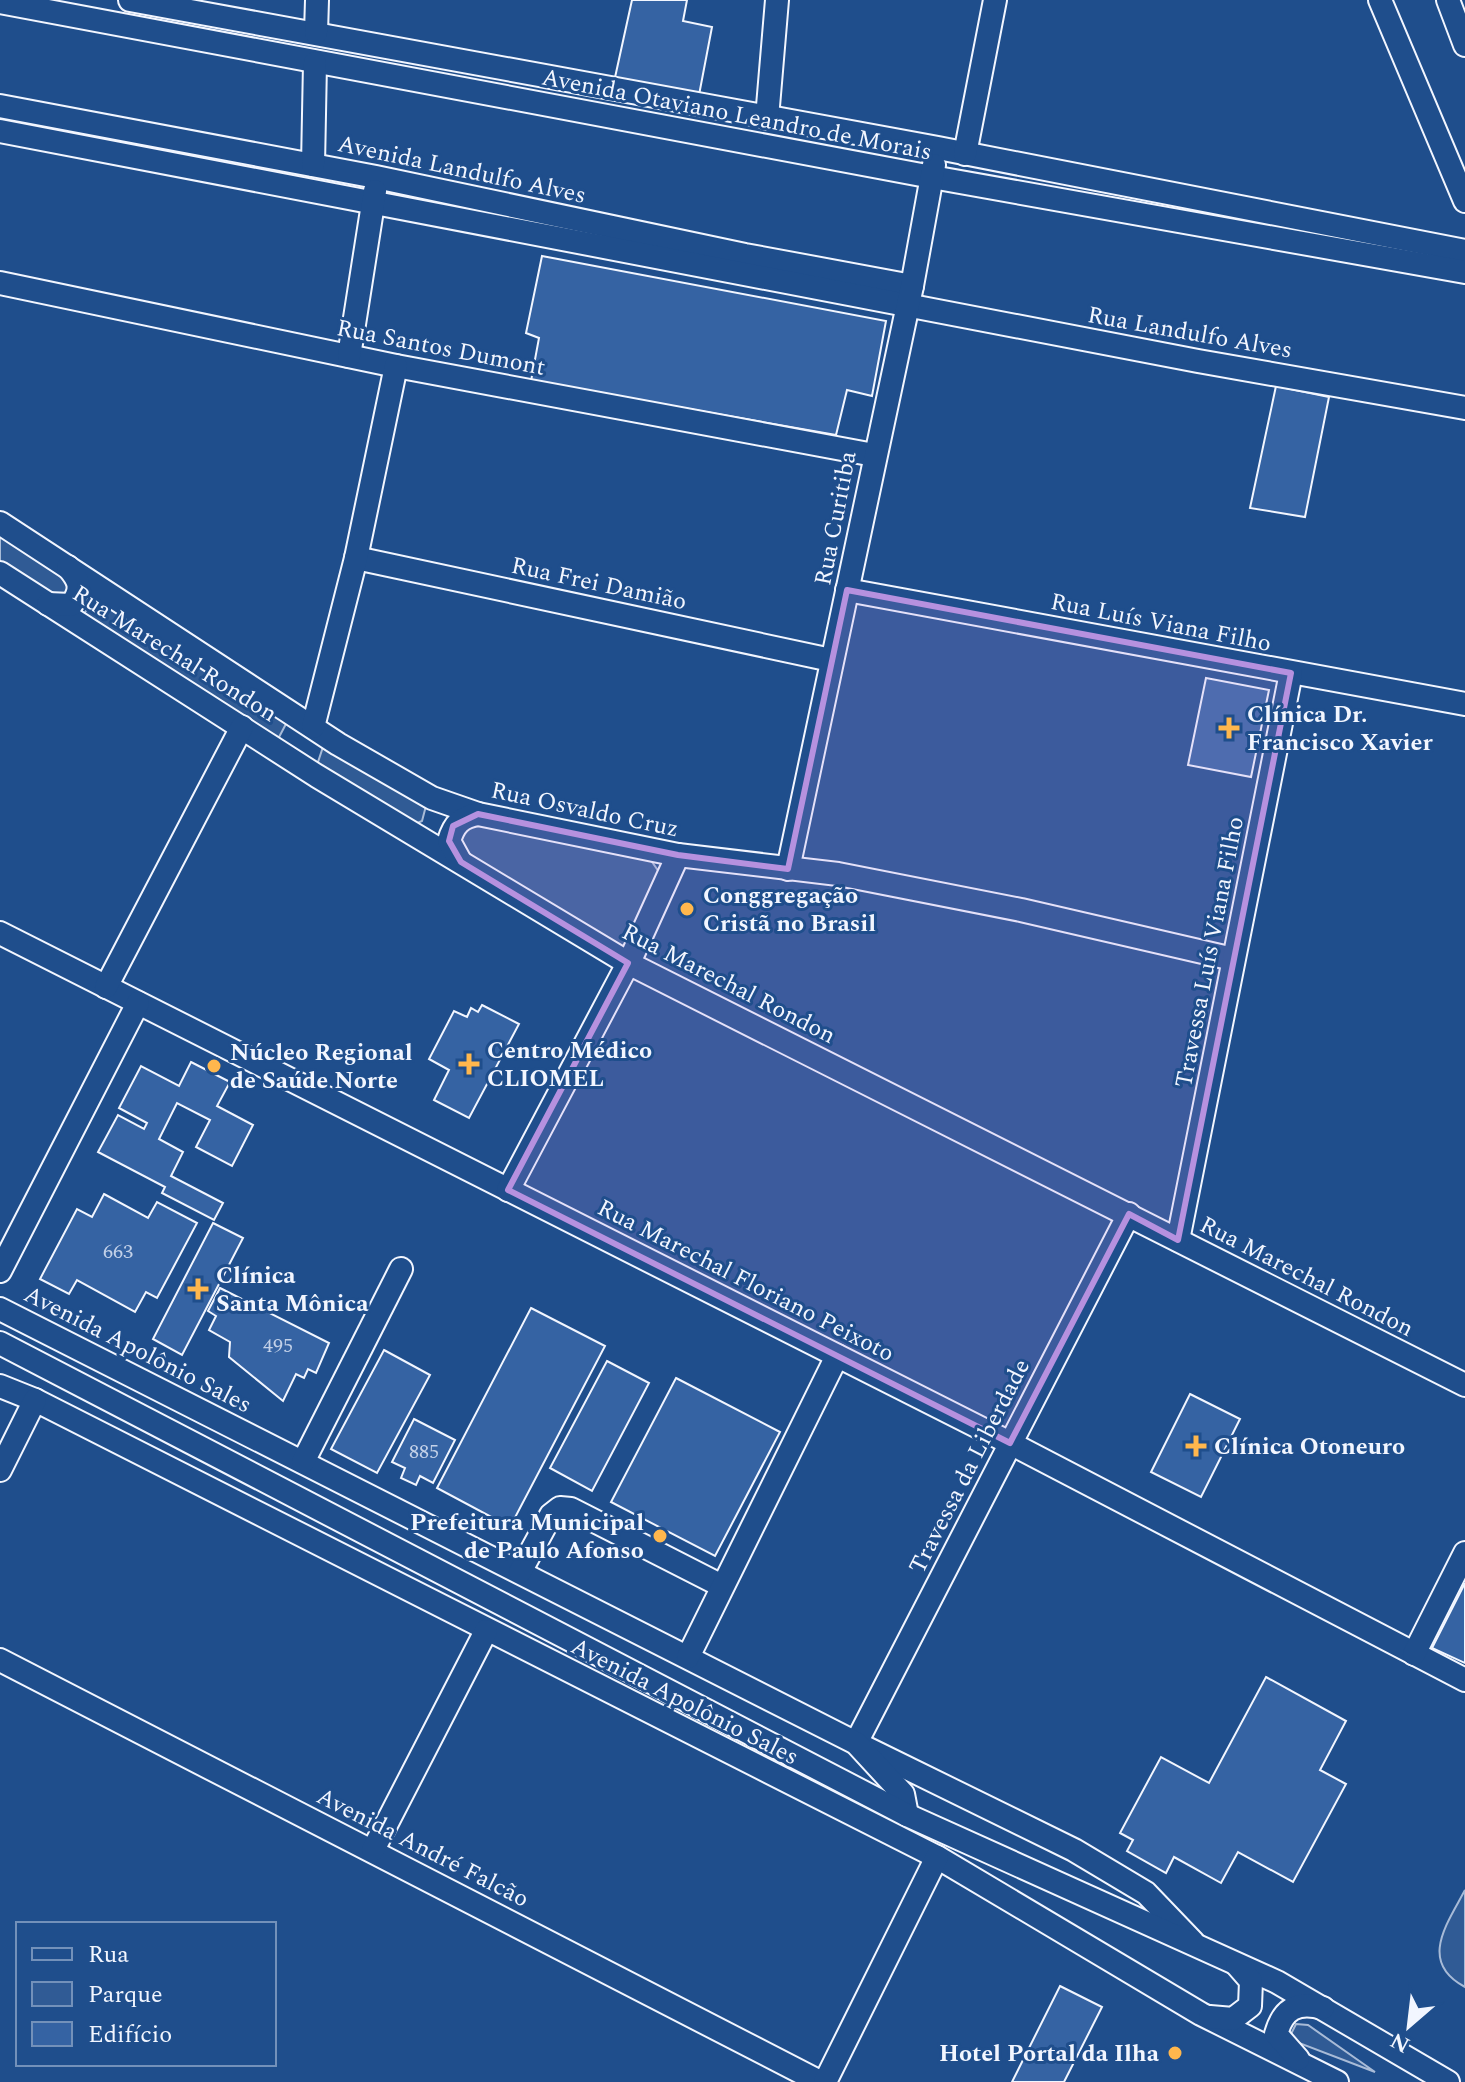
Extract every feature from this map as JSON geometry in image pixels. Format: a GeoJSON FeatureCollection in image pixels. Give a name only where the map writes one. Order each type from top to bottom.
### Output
{"type":"FeatureCollection","features":[{"type":"Feature","properties":{"kind":"street","name":"Avenida Otaviano Leandro de Morais"},"geometry":{"type":"LineString","coordinates":[[130,0],[938,148],[1465,251]]}},
{"type":"Feature","properties":{"kind":"street"},"geometry":{"type":"LineString","coordinates":[[316,33],[317,0]]}},
{"type":"Feature","properties":{"kind":"street"},"geometry":{"type":"LineString","coordinates":[[767,118],[777,0]]}},
{"type":"Feature","properties":{"kind":"street"},"geometry":{"type":"LineString","coordinates":[[965,154],[995,0]]}},
{"type":"Feature","properties":{"kind":"street"},"geometry":{"type":"LineString","coordinates":[[1380,0],[1465,201]]}},
{"type":"Feature","properties":{"kind":"street"},"geometry":{"type":"LineString","coordinates":[[1448,0],[1465,45]]}},
{"type":"Feature","properties":{"kind":"street","name":"Avenida Otaviano Leandro de Morais"},"geometry":{"type":"LineString","coordinates":[[0,2],[557,108],[1465,272]]}},
{"type":"Feature","properties":{"kind":"street"},"geometry":{"type":"LineString","coordinates":[[313,165],[315,63]]}},
{"type":"Feature","properties":{"kind":"street"},"geometry":{"type":"LineString","coordinates":[[557,108],[562,80]]}},
{"type":"Feature","properties":{"kind":"street","name":"Avenida Landulfo Alves"},"geometry":{"type":"LineString","coordinates":[[1,117],[376,177],[745,255],[909,295]]}},
{"type":"Feature","properties":{"kind":"street","name":"Avenida Landulfo Alves"},"geometry":{"type":"LineString","coordinates":[[1,117],[373,204],[909,295]]}},
{"type":"Feature","properties":{"kind":"street","name":"Rua Curitiba"},"geometry":{"type":"LineString","coordinates":[[788,869],[938,148]]}},
{"type":"Feature","properties":{"kind":"street"},"geometry":{"type":"LineString","coordinates":[[349,356],[376,177]]}},
{"type":"Feature","properties":{"kind":"street"},"geometry":{"type":"LineString","coordinates":[[1190,223],[1196,198]]}},
{"type":"Feature","properties":{"kind":"street","name":"Rua Santos Dumont"},"geometry":{"type":"LineString","coordinates":[[0,283],[396,366],[874,455]]}},
{"type":"Feature","properties":{"kind":"street","name":"Rua Landulfo Alves"},"geometry":{"type":"LineString","coordinates":[[909,295],[1465,408]]}},
{"type":"Feature","properties":{"kind":"street"},"geometry":{"type":"LineString","coordinates":[[313,727],[356,558],[396,366]]}},
{"type":"Feature","properties":{"kind":"street","name":"Rua Osvaldo Cruz"},"geometry":{"type":"LineString","coordinates":[[0,523],[338,744],[432,798],[478,814],[678,855],[838,874],[1021,910],[1233,959]]}},
{"type":"Feature","properties":{"kind":"street","name":"Rua Frei Damião"},"geometry":{"type":"LineString","coordinates":[[356,558],[831,660]]}},
{"type":"Feature","properties":{"kind":"street"},"geometry":{"type":"LineString","coordinates":[[47,604],[57,607],[71,605],[80,593],[79,580],[68,567]]}},
{"type":"Feature","properties":{"kind":"street","name":"Rua Marechal Rondon"},"geometry":{"type":"LineString","coordinates":[[0,573],[317,776],[628,963],[1465,1385]]}},
{"type":"Feature","properties":{"kind":"street","name":"Rua Luís Viana Filho"},"geometry":{"type":"LineString","coordinates":[[847,590],[1465,704]]}},
{"type":"Feature","properties":{"kind":"street"},"geometry":{"type":"LineString","coordinates":[[93,633],[83,621],[82,609],[94,596],[116,597]]}},
{"type":"Feature","properties":{"kind":"street","name":"Travessa Luís Viana Filho"},"geometry":{"type":"LineString","coordinates":[[1178,1240],[1291,673]]}},
{"type":"Feature","properties":{"kind":"street"},"geometry":{"type":"LineString","coordinates":[[265,740],[280,736],[286,727],[283,707]]}},
{"type":"Feature","properties":{"kind":"street"},"geometry":{"type":"LineString","coordinates":[[106,987],[242,727]]}},
{"type":"Feature","properties":{"kind":"street"},"geometry":{"type":"LineString","coordinates":[[317,776],[309,766],[310,752],[331,741],[338,744]]}},
{"type":"Feature","properties":{"kind":"street"},"geometry":{"type":"LineString","coordinates":[[413,832],[429,820],[432,798]]}},
{"type":"Feature","properties":{"kind":"street"},"geometry":{"type":"LineString","coordinates":[[461,862],[449,841],[453,826],[466,816],[478,814]]}},
{"type":"Feature","properties":{"kind":"street"},"geometry":{"type":"LineString","coordinates":[[508,1190],[628,963],[678,855]]}},
{"type":"Feature","properties":{"kind":"street","name":"Rua Marechal Floriano Peixoto"},"geometry":{"type":"LineString","coordinates":[[0,933],[1010,1443],[1465,1680]]}},
{"type":"Feature","properties":{"kind":"street"},"geometry":{"type":"LineString","coordinates":[[0,1271],[138,1003]]}},
{"type":"Feature","properties":{"kind":"street","name":"Travessa da Liberdade"},"geometry":{"type":"LineString","coordinates":[[856,1743],[1129,1214]]}},
{"type":"Feature","properties":{"kind":"street"},"geometry":{"type":"LineString","coordinates":[[303,1462],[401,1269]]}},
{"type":"Feature","properties":{"kind":"street","name":"Avenida Apolônio Sales"},"geometry":{"type":"LineString","coordinates":[[0,1309],[856,1743],[903,1794],[907,1815]]}},
{"type":"Feature","properties":{"kind":"street","name":"Avenida Apolônio Sales"},"geometry":{"type":"LineString","coordinates":[[0,1343],[907,1815],[1332,2011],[1448,2082]]}},
{"type":"Feature","properties":{"kind":"street"},"geometry":{"type":"LineString","coordinates":[[688,1657],[837,1356]]}},
{"type":"Feature","properties":{"kind":"street","name":"Avenida Apolônio Sales"},"geometry":{"type":"LineString","coordinates":[[0,1386],[35,1400],[937,1857],[1201,2014],[1334,2081]]}},
{"type":"Feature","properties":{"kind":"street"},"geometry":{"type":"LineString","coordinates":[[0,1470],[35,1400]]}},
{"type":"Feature","properties":{"kind":"street"},"geometry":{"type":"LineString","coordinates":[[520,1572],[551,1515],[560,1508],[571,1509],[722,1586]]}},
{"type":"Feature","properties":{"kind":"street"},"geometry":{"type":"LineString","coordinates":[[1414,1654],[1465,1553]]}},
{"type":"Feature","properties":{"kind":"street"},"geometry":{"type":"LineString","coordinates":[[373,1850],[486,1631]]}},
{"type":"Feature","properties":{"kind":"street","name":"Avenida André Falcão"},"geometry":{"type":"LineString","coordinates":[[0,1660],[822,2082]]}},
{"type":"Feature","properties":{"kind":"street"},"geometry":{"type":"LineString","coordinates":[[856,1743],[1074,1850],[1110,1871],[1146,1893],[1198,1948]]}},
{"type":"Feature","properties":{"kind":"street"},"geometry":{"type":"LineString","coordinates":[[822,2082],[937,1857]]}},
{"type":"Feature","properties":{"kind":"street"},"geometry":{"type":"LineString","coordinates":[[1201,2014],[1215,2019],[1233,2019],[1250,2006],[1251,1981],[1237,1965]]}},
{"type":"Feature","properties":{"kind":"street"},"geometry":{"type":"LineString","coordinates":[[1332,2011],[1309,2005],[1288,2009],[1281,2016],[1276,2034],[1295,2057],[1334,2081]]}},
{"type":"Feature","properties":{"kind":"highlighted area"},"geometry":{"type":"Polygon","coordinates":[[[847,590],[1291,673],[1178,1240],[1129,1214],[1010,1443],[508,1190],[628,963],[461,862],[449,841],[453,826],[478,814],[678,855],[788,869],[847,590]]]}},
{"type":"Feature","properties":{"kind":"green space"},"geometry":{"type":"Polygon","coordinates":[[[0,525],[67,568],[71,603],[0,571],[0,525]]]}},
{"type":"Feature","properties":{"kind":"green space"},"geometry":{"type":"Polygon","coordinates":[[[94,598],[287,722],[278,739],[84,614],[94,598]]]}},
{"type":"Feature","properties":{"kind":"green space"},"geometry":{"type":"Polygon","coordinates":[[[323,747],[427,802],[422,821],[413,825],[317,765],[323,747]]]}},
{"type":"Feature","properties":{"kind":"green space"},"geometry":{"type":"Polygon","coordinates":[[[466,823],[650,859],[659,872],[624,947],[614,949],[464,852],[459,844],[466,823]]]}},
{"type":"Feature","properties":{"kind":"green space"},"geometry":{"type":"Polygon","coordinates":[[[1465,1890],[1465,1987],[1451,1977],[1443,1966],[1440,1954],[1445,1929],[1465,1890]]]}},
{"type":"Feature","properties":{"kind":"green space"},"geometry":{"type":"Polygon","coordinates":[[[1296,2024],[1308,2025],[1375,2072],[1299,2043],[1291,2034],[1296,2024]]]}},
{"type":"Feature","properties":{"kind":"building"},"geometry":{"type":"Polygon","coordinates":[[[632,0],[687,0],[683,21],[712,27],[699,95],[614,82],[632,0]]]}},
{"type":"Feature","properties":{"kind":"building"},"geometry":{"type":"Polygon","coordinates":[[[542,256],[886,321],[872,396],[847,390],[836,435],[531,381],[539,338],[526,333],[542,256]]]}},
{"type":"Feature","properties":{"kind":"building"},"geometry":{"type":"Polygon","coordinates":[[[1276,386],[1329,397],[1305,517],[1250,508],[1276,386]]]}},
{"type":"Feature","properties":{"kind":"building","name":"Clínica Dr. Francisco Xavier"},"geometry":{"type":"Polygon","coordinates":[[[1206,678],[1269,690],[1251,777],[1188,765],[1206,678]]]}},
{"type":"Feature","properties":{"kind":"building","name":"Centro Médico CLIOMEL"},"geometry":{"type":"Polygon","coordinates":[[[482,1005],[519,1024],[469,1118],[434,1100],[449,1070],[429,1059],[454,1011],[467,1017],[471,1008],[478,1012],[482,1005]]]}},
{"type":"Feature","properties":{"kind":"building"},"geometry":{"type":"Polygon","coordinates":[[[191,1062],[230,1082],[217,1106],[253,1125],[232,1166],[196,1147],[210,1120],[177,1103],[159,1139],[183,1152],[171,1176],[223,1203],[214,1220],[162,1193],[165,1187],[98,1152],[118,1115],[144,1129],[147,1123],[119,1108],[141,1066],[179,1086],[191,1062]]]}},
{"type":"Feature","properties":{"kind":"building"},"geometry":{"type":"Polygon","coordinates":[[[104,1194],[148,1218],[157,1202],[197,1223],[157,1298],[146,1292],[135,1312],[77,1280],[69,1294],[40,1279],[77,1209],[92,1217],[104,1194]]]}},
{"type":"Feature","properties":{"kind":"building","name":"Clínica Santa Mônica"},"geometry":{"type":"Polygon","coordinates":[[[213,1223],[243,1238],[182,1355],[153,1339],[213,1223]]]}},
{"type":"Feature","properties":{"kind":"building"},"geometry":{"type":"Polygon","coordinates":[[[220,1288],[329,1343],[316,1373],[308,1369],[304,1378],[296,1374],[283,1401],[229,1357],[230,1342],[209,1330],[216,1316],[208,1311],[220,1288]]]}},
{"type":"Feature","properties":{"kind":"building"},"geometry":{"type":"Polygon","coordinates":[[[531,1308],[605,1346],[510,1527],[437,1488],[531,1308]]]}},
{"type":"Feature","properties":{"kind":"building"},"geometry":{"type":"Polygon","coordinates":[[[384,1350],[430,1375],[377,1473],[331,1449],[384,1350]]]}},
{"type":"Feature","properties":{"kind":"building"},"geometry":{"type":"Polygon","coordinates":[[[607,1361],[649,1383],[592,1491],[550,1468],[607,1361]]]}},
{"type":"Feature","properties":{"kind":"building"},"geometry":{"type":"Polygon","coordinates":[[[676,1378],[780,1432],[715,1556],[611,1502],[676,1378]]]}},
{"type":"Feature","properties":{"kind":"building","name":"Clínica Otoneuro"},"geometry":{"type":"Polygon","coordinates":[[[1190,1394],[1240,1419],[1201,1497],[1151,1472],[1190,1394]]]}},
{"type":"Feature","properties":{"kind":"building"},"geometry":{"type":"Polygon","coordinates":[[[414,1419],[455,1440],[433,1483],[420,1476],[416,1485],[401,1478],[405,1468],[392,1462],[414,1419]]]}},
{"type":"Feature","properties":{"kind":"building"},"geometry":{"type":"Polygon","coordinates":[[[1465,1583],[1465,1663],[1432,1648],[1465,1583]]]}},
{"type":"Feature","properties":{"kind":"building"},"geometry":{"type":"Polygon","coordinates":[[[1266,1677],[1346,1721],[1320,1770],[1346,1784],[1293,1882],[1238,1852],[1221,1883],[1174,1857],[1166,1873],[1127,1851],[1133,1840],[1120,1833],[1161,1757],[1209,1783],[1266,1677]]]}},
{"type":"Feature","properties":{"kind":"building"},"geometry":{"type":"Polygon","coordinates":[[[1060,1986],[1102,2007],[1064,2082],[1012,2082],[1060,1986]]]}},
{"type":"Feature","properties":{"kind":"place","name":"Clínica Dr. Francisco Xavier"},"geometry":{"type":"Point","coordinates":[1229,728]}},
{"type":"Feature","properties":{"kind":"place","name":"Conggregação Cristã no Brasil"},"geometry":{"type":"Point","coordinates":[687,909]}},
{"type":"Feature","properties":{"kind":"place","name":"Centro Médico CLIOMEL"},"geometry":{"type":"Point","coordinates":[469,1064]}},
{"type":"Feature","properties":{"kind":"place","name":"Núcleo Regional de Saúde Norte"},"geometry":{"type":"Point","coordinates":[214,1066]}},
{"type":"Feature","properties":{"kind":"place","name":"Clínica Santa Mônica"},"geometry":{"type":"Point","coordinates":[198,1289]}},
{"type":"Feature","properties":{"kind":"place","name":"Clínica Otoneuro"},"geometry":{"type":"Point","coordinates":[1196,1446]}},
{"type":"Feature","properties":{"kind":"place","name":"Prefeitura Municipal de Paulo Afonso"},"geometry":{"type":"Point","coordinates":[660,1536]}},
{"type":"Feature","properties":{"kind":"place","name":"Hotel Portal da Ilha"},"geometry":{"type":"Point","coordinates":[1175,2053]}}]}
